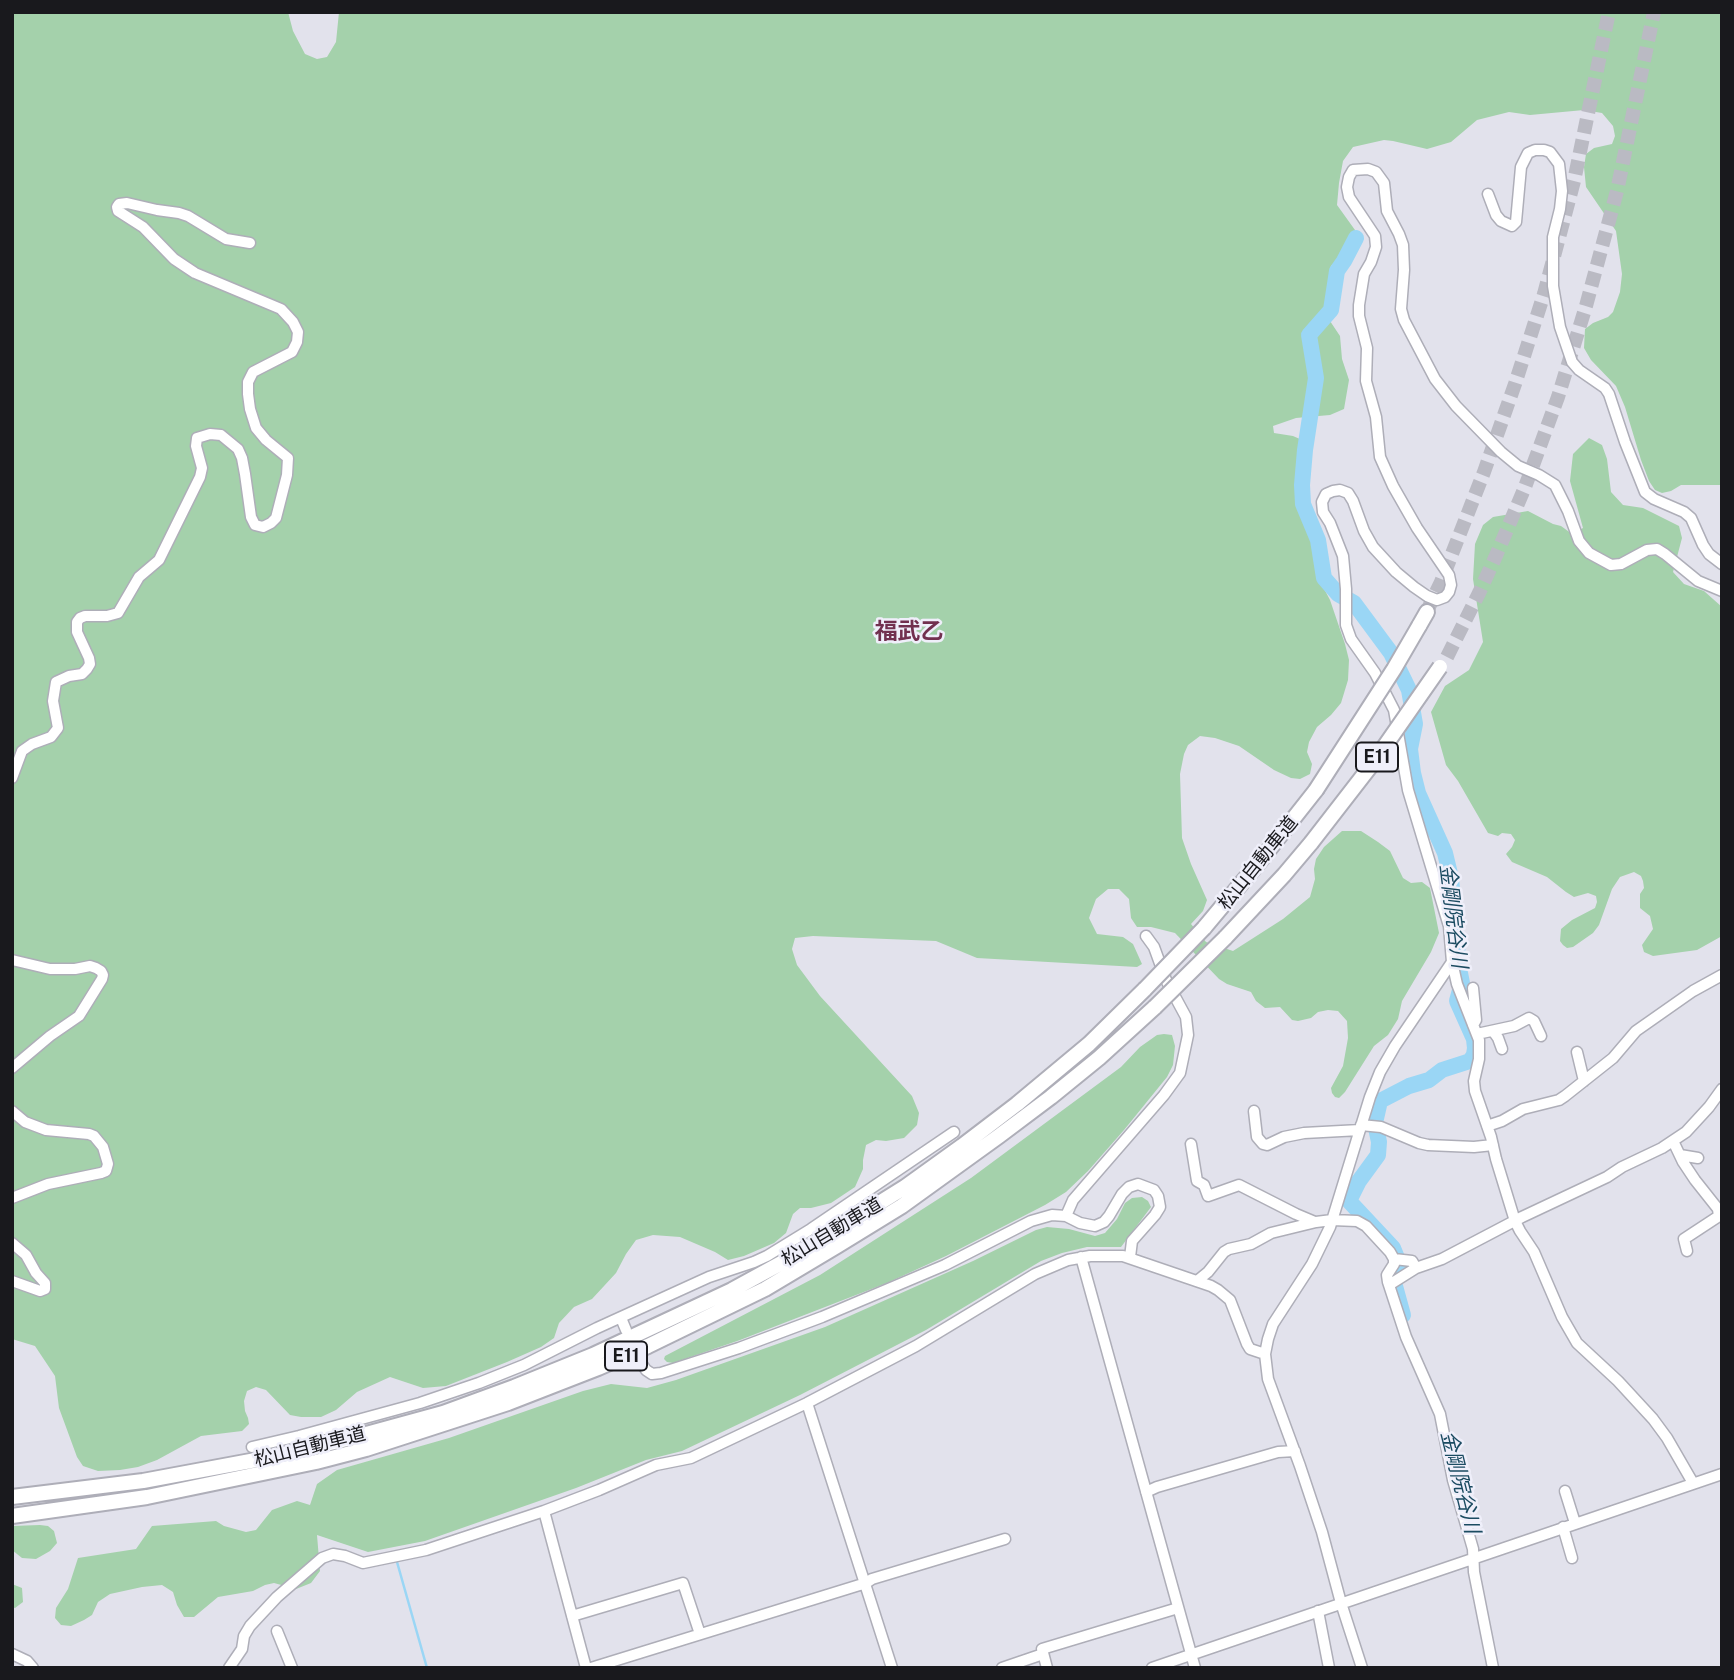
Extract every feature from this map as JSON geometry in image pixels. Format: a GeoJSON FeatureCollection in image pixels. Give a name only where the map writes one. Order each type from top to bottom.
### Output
{"type":"FeatureCollection","features":[{"type":"Feature","properties":{"kind":"highway","name":"松山自動車道"},"geometry":{"type":"LineString","coordinates":[[12,1497],[143,1481],[285,1454],[443,1413],[593,1355],[720,1296],[852,1221],[962,1146],[1017,1104],[1089,1044],[1204,928],[1316,790],[1394,669],[1427,612]]}},
{"type":"Feature","properties":{"kind":"highway","name":"松山自動車道"},"geometry":{"type":"LineString","coordinates":[[12,1516],[147,1497],[289,1468],[366,1449],[508,1403],[598,1368],[705,1320],[837,1247],[902,1206],[1051,1097],[1155,1007],[1284,876],[1373,763],[1443,662]]}},
{"type":"Feature","properties":{"kind":"street"},"geometry":{"type":"LineString","coordinates":[[1488,194],[1496,215],[1512,226],[1516,222],[1521,167],[1528,153],[1535,150],[1550,152],[1559,164],[1562,191],[1553,237],[1553,286],[1560,327],[1572,362],[1609,394],[1645,492],[1691,518],[1709,554],[1722,564]]}},
{"type":"Feature","properties":{"kind":"street"},"geometry":{"type":"LineString","coordinates":[[1692,1483],[1653,1419],[1618,1381],[1577,1343],[1562,1317],[1534,1252],[1515,1221],[1487,1126],[1478,1105],[1474,1081],[1480,1050],[1479,1040],[1458,990],[1449,926],[1408,790],[1394,709],[1376,673],[1351,639],[1346,625],[1343,556],[1323,512],[1322,502],[1326,494],[1333,491],[1340,490],[1353,500],[1373,547],[1405,579],[1427,596],[1437,600],[1449,593],[1451,585],[1449,575],[1417,528],[1380,457],[1376,417],[1366,381],[1367,348],[1359,316],[1364,274],[1376,247],[1375,236],[1349,197],[1347,187],[1353,170],[1376,172],[1384,183],[1387,211],[1403,245],[1401,309],[1404,320],[1435,379],[1456,406],[1518,466],[1555,485],[1579,541],[1588,553],[1612,565],[1621,565],[1647,550],[1657,549],[1698,581],[1722,591]]}},
{"type":"Feature","properties":{"kind":"street"},"geometry":{"type":"LineString","coordinates":[[12,778],[22,751],[51,737],[58,728],[53,701],[56,682],[82,674],[90,664],[77,632],[80,618],[118,613],[139,577],[159,560],[200,477],[202,468],[196,446],[197,438],[211,434],[221,435],[238,449],[242,458],[251,517],[255,524],[263,527],[276,518],[287,475],[288,458],[256,428],[250,409],[248,382],[253,372],[292,352],[298,332],[293,322],[281,309],[195,273],[174,259],[143,227],[118,211],[117,207],[127,203],[179,213],[226,239],[250,243]]}},
{"type":"Feature","properties":{"kind":"street"},"geometry":{"type":"LineString","coordinates":[[1066,1216],[1073,1200],[1180,1073],[1188,1035],[1186,1017],[1166,980],[1154,947],[1146,936]]}},
{"type":"Feature","properties":{"kind":"street"},"geometry":{"type":"LineString","coordinates":[[12,960],[50,969],[90,966],[101,971],[103,975],[79,1016],[12,1068]]}},
{"type":"Feature","properties":{"kind":"street"},"geometry":{"type":"LineString","coordinates":[[1362,1668],[1322,1532],[1268,1379],[1265,1354],[1273,1324],[1312,1264],[1332,1220],[1370,1097],[1387,1059],[1452,962]]}},
{"type":"Feature","properties":{"kind":"street"},"geometry":{"type":"LineString","coordinates":[[1487,1126],[1503,1121],[1523,1109],[1559,1100],[1613,1058],[1636,1031],[1693,991],[1722,975]]}},
{"type":"Feature","properties":{"kind":"street"},"geometry":{"type":"LineString","coordinates":[[1432,990],[1445,985],[1458,990]]}},
{"type":"Feature","properties":{"kind":"street"},"geometry":{"type":"LineString","coordinates":[[1473,988],[1475,1029]]}},
{"type":"Feature","properties":{"kind":"street"},"geometry":{"type":"LineString","coordinates":[[1475,1029],[1493,1031],[1514,1026],[1529,1018],[1534,1021],[1541,1036]]}},
{"type":"Feature","properties":{"kind":"street"},"geometry":{"type":"LineString","coordinates":[[1493,1031],[1502,1049]]}},
{"type":"Feature","properties":{"kind":"street"},"geometry":{"type":"LineString","coordinates":[[1577,1052],[1584,1081]]}},
{"type":"Feature","properties":{"kind":"street"},"geometry":{"type":"LineString","coordinates":[[1493,1668],[1473,1549],[1453,1480],[1440,1414],[1406,1337],[1392,1283],[1387,1275],[1394,1264],[1442,1259],[1674,1141],[1686,1132],[1722,1089]]}},
{"type":"Feature","properties":{"kind":"street"},"geometry":{"type":"LineString","coordinates":[[12,1111],[25,1122],[47,1130],[94,1136],[103,1147],[108,1164],[106,1171],[101,1173],[48,1184],[12,1198]]}},
{"type":"Feature","properties":{"kind":"street"},"geometry":{"type":"LineString","coordinates":[[1254,1111],[1257,1137],[1262,1144],[1267,1145],[1304,1133],[1381,1127],[1427,1145],[1493,1145]]}},
{"type":"Feature","properties":{"kind":"street"},"geometry":{"type":"LineString","coordinates":[[252,1447],[419,1403],[480,1383],[524,1365],[709,1277],[754,1262],[811,1229],[954,1132]]}},
{"type":"Feature","properties":{"kind":"street"},"geometry":{"type":"LineString","coordinates":[[1674,1141],[1695,1180],[1718,1209],[1719,1216],[1684,1239],[1687,1251]]}},
{"type":"Feature","properties":{"kind":"street"},"geometry":{"type":"LineString","coordinates":[[1191,1144],[1198,1181],[1204,1185],[1208,1196],[1239,1185],[1316,1222]]}},
{"type":"Feature","properties":{"kind":"street"},"geometry":{"type":"LineString","coordinates":[[1680,1155],[1698,1158]]}},
{"type":"Feature","properties":{"kind":"street"},"geometry":{"type":"LineString","coordinates":[[642,1364],[652,1374],[661,1373],[739,1348],[822,1317],[945,1265],[1031,1221],[1066,1216],[1095,1226],[1104,1222],[1129,1187],[1138,1184],[1154,1190],[1160,1207],[1132,1241],[1130,1257]]}},
{"type":"Feature","properties":{"kind":"street"},"geometry":{"type":"LineString","coordinates":[[1197,1281],[1229,1249],[1251,1244],[1271,1233],[1332,1220],[1357,1221],[1366,1226],[1390,1252],[1406,1262]]}},
{"type":"Feature","properties":{"kind":"street"},"geometry":{"type":"LineString","coordinates":[[12,1243],[26,1255],[45,1283],[46,1289],[40,1291],[12,1281]]}},
{"type":"Feature","properties":{"kind":"street"},"geometry":{"type":"LineString","coordinates":[[229,1668],[242,1650],[244,1636],[250,1626],[277,1597],[322,1558],[333,1554],[363,1563],[426,1550],[544,1511],[656,1465],[691,1458],[807,1403],[916,1346],[1035,1274],[1080,1257],[1130,1257],[1218,1290],[1230,1300],[1247,1344],[1253,1351],[1265,1354]]}},
{"type":"Feature","properties":{"kind":"street"},"geometry":{"type":"LineString","coordinates":[[1080,1257],[1195,1668]]}},
{"type":"Feature","properties":{"kind":"street"},"geometry":{"type":"LineString","coordinates":[[1392,1283],[1406,1262]]}},
{"type":"Feature","properties":{"kind":"street"},"geometry":{"type":"LineString","coordinates":[[621,1318],[626,1330]]}},
{"type":"Feature","properties":{"kind":"street"},"geometry":{"type":"LineString","coordinates":[[807,1403],[892,1668]]}},
{"type":"Feature","properties":{"kind":"street"},"geometry":{"type":"LineString","coordinates":[[1146,1492],[1278,1452],[1295,1451]]}},
{"type":"Feature","properties":{"kind":"street"},"geometry":{"type":"LineString","coordinates":[[1152,1668],[1722,1474]]}},
{"type":"Feature","properties":{"kind":"street"},"geometry":{"type":"LineString","coordinates":[[1565,1491],[1575,1523]]}},
{"type":"Feature","properties":{"kind":"street"},"geometry":{"type":"LineString","coordinates":[[544,1511],[589,1668],[1005,1539]]}},
{"type":"Feature","properties":{"kind":"street"},"geometry":{"type":"LineString","coordinates":[[1563,1527],[1572,1558]]}},
{"type":"Feature","properties":{"kind":"street"},"geometry":{"type":"LineString","coordinates":[[572,1616],[683,1584],[700,1634]]}},
{"type":"Feature","properties":{"kind":"street"},"geometry":{"type":"LineString","coordinates":[[1047,1668],[1042,1649],[1178,1608]]}},
{"type":"Feature","properties":{"kind":"street"},"geometry":{"type":"LineString","coordinates":[[1318,1611],[1329,1668]]}},
{"type":"Feature","properties":{"kind":"street"},"geometry":{"type":"LineString","coordinates":[[277,1631],[292,1668]]}},
{"type":"Feature","properties":{"kind":"street"},"geometry":{"type":"LineString","coordinates":[[12,1654],[27,1661],[33,1668]]}},
{"type":"Feature","properties":{"kind":"street"},"geometry":{"type":"LineString","coordinates":[[1002,1668],[1043,1654]]}},
{"type":"Feature","properties":{"kind":"green space"},"geometry":{"type":"Polygon","coordinates":[[[12,12],[288,12],[293,31],[305,54],[317,59],[327,57],[336,42],[339,12],[1722,12],[1722,485],[1681,485],[1662,493],[1655,490],[1641,460],[1616,386],[1591,360],[1584,348],[1585,329],[1613,312],[1620,292],[1622,274],[1616,231],[1586,187],[1586,154],[1594,148],[1612,144],[1615,136],[1613,126],[1602,113],[1584,110],[1530,115],[1509,112],[1477,120],[1451,142],[1427,149],[1384,140],[1353,147],[1343,161],[1337,205],[1355,230],[1351,246],[1331,266],[1328,307],[1330,321],[1340,336],[1342,359],[1349,380],[1344,409],[1330,415],[1296,418],[1273,426],[1274,433],[1293,436],[1309,443],[1311,458],[1301,466],[1299,477],[1302,517],[1314,541],[1320,581],[1330,600],[1345,644],[1349,660],[1348,680],[1341,703],[1317,727],[1309,742],[1307,752],[1312,764],[1310,774],[1300,779],[1291,778],[1239,746],[1200,736],[1188,745],[1180,774],[1182,838],[1207,900],[1203,911],[1191,924],[1206,942],[1233,951],[1283,919],[1310,897],[1315,879],[1316,859],[1324,847],[1342,831],[1361,831],[1378,842],[1390,851],[1403,878],[1411,883],[1422,882],[1430,888],[1439,933],[1402,1001],[1398,1019],[1388,1035],[1374,1046],[1345,1092],[1339,1098],[1335,1097],[1331,1088],[1343,1066],[1348,1038],[1347,1021],[1338,1011],[1318,1012],[1311,1018],[1298,1021],[1292,1020],[1280,1007],[1265,1008],[1256,1001],[1251,992],[1219,979],[1175,933],[1151,927],[1137,927],[1131,918],[1129,899],[1119,889],[1108,889],[1096,899],[1089,918],[1097,934],[1123,937],[1133,944],[1142,964],[1137,967],[977,958],[936,941],[813,936],[795,938],[792,949],[797,965],[820,996],[912,1096],[919,1113],[917,1125],[904,1138],[876,1140],[866,1145],[863,1169],[855,1187],[831,1203],[800,1208],[793,1214],[786,1233],[774,1243],[728,1260],[680,1237],[653,1235],[636,1240],[616,1273],[592,1299],[574,1307],[559,1323],[554,1338],[541,1347],[446,1386],[423,1388],[390,1377],[357,1392],[336,1410],[321,1417],[290,1415],[266,1390],[256,1387],[247,1391],[244,1401],[249,1424],[242,1431],[201,1436],[157,1460],[138,1467],[98,1471],[83,1466],[77,1457],[59,1408],[55,1376],[35,1346],[12,1339],[12,12]]]}},
{"type":"Feature","properties":{"kind":"green space"},"geometry":{"type":"Polygon","coordinates":[[[1589,438],[1602,445],[1607,459],[1611,492],[1623,505],[1643,508],[1679,526],[1682,538],[1673,572],[1684,584],[1704,591],[1722,607],[1722,936],[1697,950],[1653,956],[1644,952],[1642,945],[1653,929],[1650,916],[1640,908],[1643,881],[1641,876],[1634,872],[1620,877],[1593,933],[1573,947],[1567,948],[1563,945],[1560,941],[1561,929],[1595,908],[1596,896],[1588,893],[1574,897],[1547,877],[1512,862],[1506,854],[1515,840],[1511,834],[1502,833],[1498,836],[1488,833],[1446,765],[1431,712],[1445,686],[1469,670],[1483,642],[1473,579],[1475,544],[1483,525],[1493,517],[1528,511],[1572,534],[1583,528],[1570,481],[1573,454],[1589,438]]]}},
{"type":"Feature","properties":{"kind":"green space"},"geometry":{"type":"Polygon","coordinates":[[[1157,1035],[1172,1035],[1175,1046],[1173,1065],[1167,1077],[1088,1171],[1066,1192],[946,1256],[887,1283],[673,1363],[664,1359],[665,1356],[820,1275],[971,1178],[1121,1067],[1140,1047],[1157,1035]]]}},
{"type":"Feature","properties":{"kind":"green space"},"geometry":{"type":"Polygon","coordinates":[[[1142,1197],[1151,1207],[1121,1247],[1087,1247],[1041,1261],[926,1330],[800,1395],[682,1451],[646,1460],[576,1488],[425,1541],[368,1552],[317,1535],[320,1571],[311,1583],[296,1589],[274,1583],[253,1591],[218,1597],[194,1617],[184,1617],[173,1592],[162,1585],[110,1594],[98,1602],[92,1615],[71,1626],[61,1625],[55,1618],[56,1608],[68,1589],[78,1558],[136,1549],[152,1526],[216,1521],[246,1532],[256,1530],[272,1510],[297,1501],[310,1505],[317,1484],[337,1470],[449,1438],[583,1391],[611,1384],[647,1388],[676,1380],[825,1327],[1036,1230],[1047,1227],[1095,1236],[1105,1233],[1117,1219],[1125,1203],[1132,1198],[1142,1197]]]}},
{"type":"Feature","properties":{"kind":"green space"},"geometry":{"type":"Polygon","coordinates":[[[12,1526],[48,1526],[54,1531],[57,1543],[50,1551],[36,1559],[22,1558],[12,1550],[12,1526]]]}},
{"type":"Feature","properties":{"kind":"green space"},"geometry":{"type":"Polygon","coordinates":[[[12,1584],[22,1588],[23,1602],[15,1608],[12,1607],[12,1584]]]}},
{"type":"Feature","properties":{"kind":"waterway","name":"金剛院谷川"},"geometry":{"type":"LineString","coordinates":[[1356,238],[1337,271],[1331,310],[1309,335],[1316,378],[1305,450],[1303,504],[1318,540],[1324,578],[1338,594],[1354,603],[1391,653],[1409,690],[1415,724],[1410,749],[1413,773],[1418,793],[1445,853],[1451,878],[1462,983],[1457,1001],[1474,1039],[1475,1048],[1470,1061],[1442,1070],[1429,1080],[1409,1086],[1380,1101],[1375,1123],[1379,1142],[1378,1155],[1359,1181],[1349,1201],[1393,1248],[1400,1265],[1392,1275],[1403,1315]]}},
{"type":"Feature","properties":{"kind":"waterway"},"geometry":{"type":"LineString","coordinates":[[397,1562],[427,1668]]}},
{"type":"Feature","properties":{"kind":"tunnel"},"geometry":{"type":"LineString","coordinates":[[1427,611],[1484,472],[1544,294],[1574,181],[1609,12]]}},
{"type":"Feature","properties":{"kind":"tunnel"},"geometry":{"type":"LineString","coordinates":[[1447,657],[1495,558],[1558,397],[1617,191],[1654,12]]}},
{"type":"Feature","properties":{"kind":"district","name":"福武乙"},"geometry":{"type":"Point","coordinates":[909,632]}}]}
